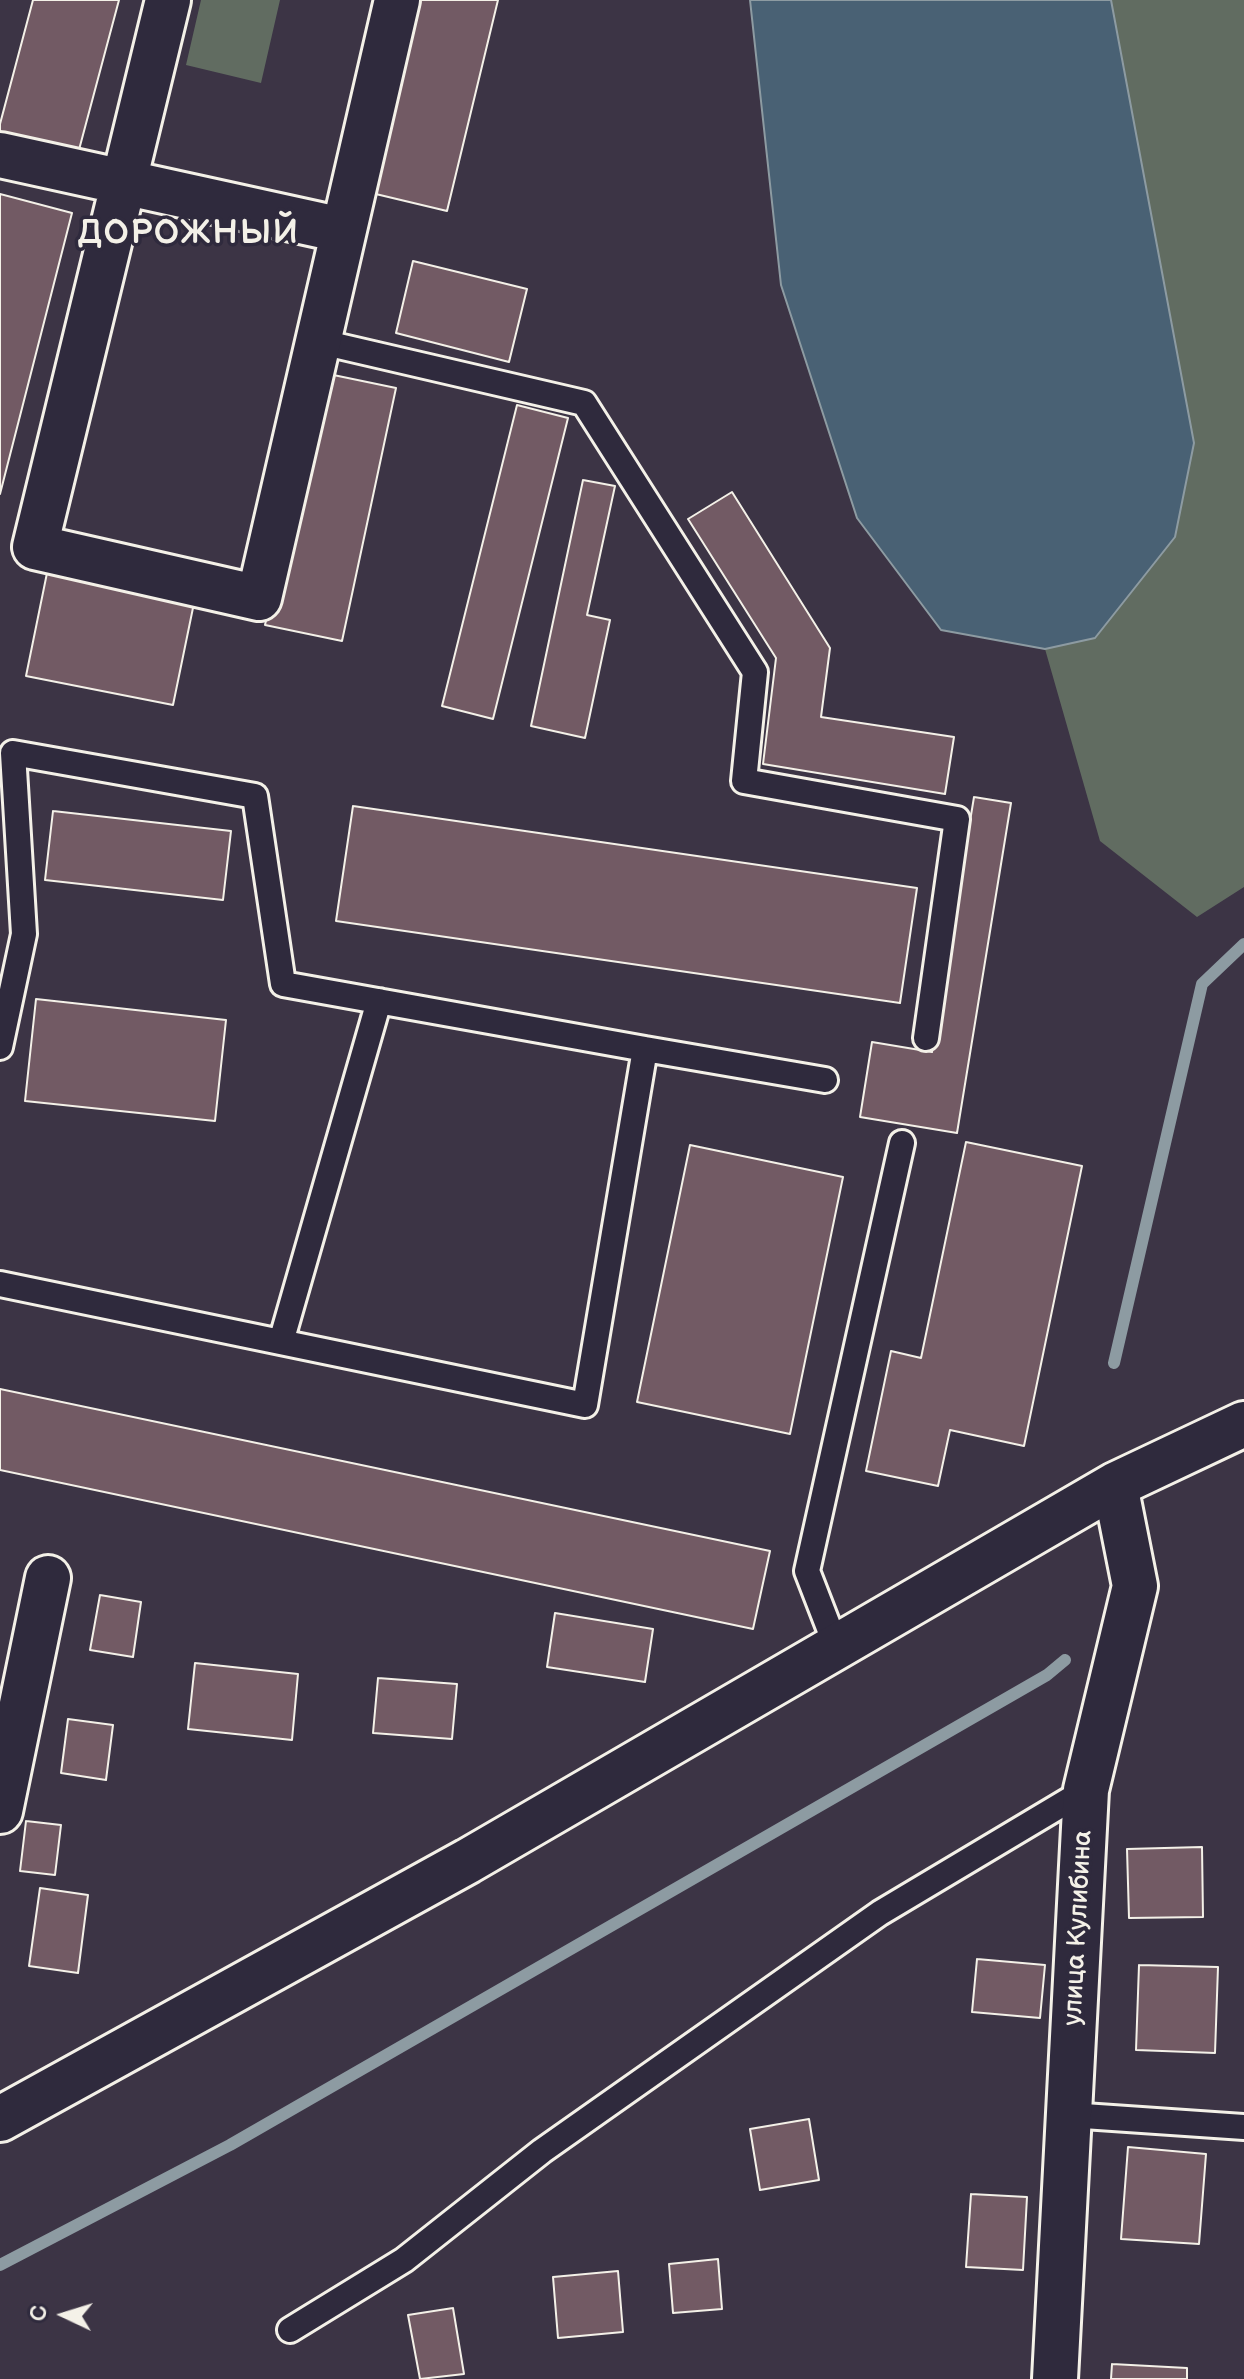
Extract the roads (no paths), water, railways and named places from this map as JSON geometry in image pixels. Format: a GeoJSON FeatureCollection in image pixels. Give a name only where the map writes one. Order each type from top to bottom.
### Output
{"type":"FeatureCollection","features":[{"type":"Feature","properties":{"kind":"street"},"geometry":{"type":"LineString","coordinates":[[168,0],[35,547],[259,598],[397,0]]}},
{"type":"Feature","properties":{"kind":"street"},"geometry":{"type":"LineString","coordinates":[[0,155],[342,230]]}},
{"type":"Feature","properties":{"kind":"street"},"geometry":{"type":"LineString","coordinates":[[0,2119],[468,1861],[1115,1485],[1244,1424]]}},
{"type":"Feature","properties":{"kind":"street","name":"улица Кулибина"},"geometry":{"type":"LineString","coordinates":[[1055,2379],[1086,1790],[1135,1586],[1115,1485]]}},
{"type":"Feature","properties":{"kind":"street"},"geometry":{"type":"LineString","coordinates":[[0,1811],[48,1578]]}},
{"type":"Feature","properties":{"kind":"lane"},"geometry":{"type":"LineString","coordinates":[[317,341],[584,403],[755,672],[744,781],[957,819],[926,1038]]}},
{"type":"Feature","properties":{"kind":"lane"},"geometry":{"type":"LineString","coordinates":[[0,1047],[24,934],[13,753],[255,796],[283,984],[825,1080]]}},
{"type":"Feature","properties":{"kind":"lane"},"geometry":{"type":"LineString","coordinates":[[281,1342],[379,1001]]}},
{"type":"Feature","properties":{"kind":"lane"},"geometry":{"type":"LineString","coordinates":[[0,1284],[585,1405],[645,1049]]}},
{"type":"Feature","properties":{"kind":"lane"},"geometry":{"type":"LineString","coordinates":[[836,1646],[807,1571],[902,1143]]}},
{"type":"Feature","properties":{"kind":"lane"},"geometry":{"type":"LineString","coordinates":[[290,2330],[404,2260],[542,2151],[880,1913],[1086,1790]]}},
{"type":"Feature","properties":{"kind":"lane"},"geometry":{"type":"LineString","coordinates":[[1069,2115],[1244,2127]]}},
{"type":"Feature","properties":{"kind":"water"},"geometry":{"type":"Polygon","coordinates":[[[750,0],[1111,0],[1194,443],[1175,537],[1095,638],[1045,649],[941,630],[857,518],[781,285],[750,0]]]}},
{"type":"Feature","properties":{"kind":"waterway"},"geometry":{"type":"LineString","coordinates":[[1114,1363],[1202,984],[1244,944]]}},
{"type":"Feature","properties":{"kind":"waterway"},"geometry":{"type":"LineString","coordinates":[[0,2265],[230,2145],[1047,1675],[1065,1660]]}},
{"type":"Feature","properties":{"kind":"district","name":"ДОРОЖНЫЙ"},"geometry":{"type":"Point","coordinates":[189,234]}}]}
